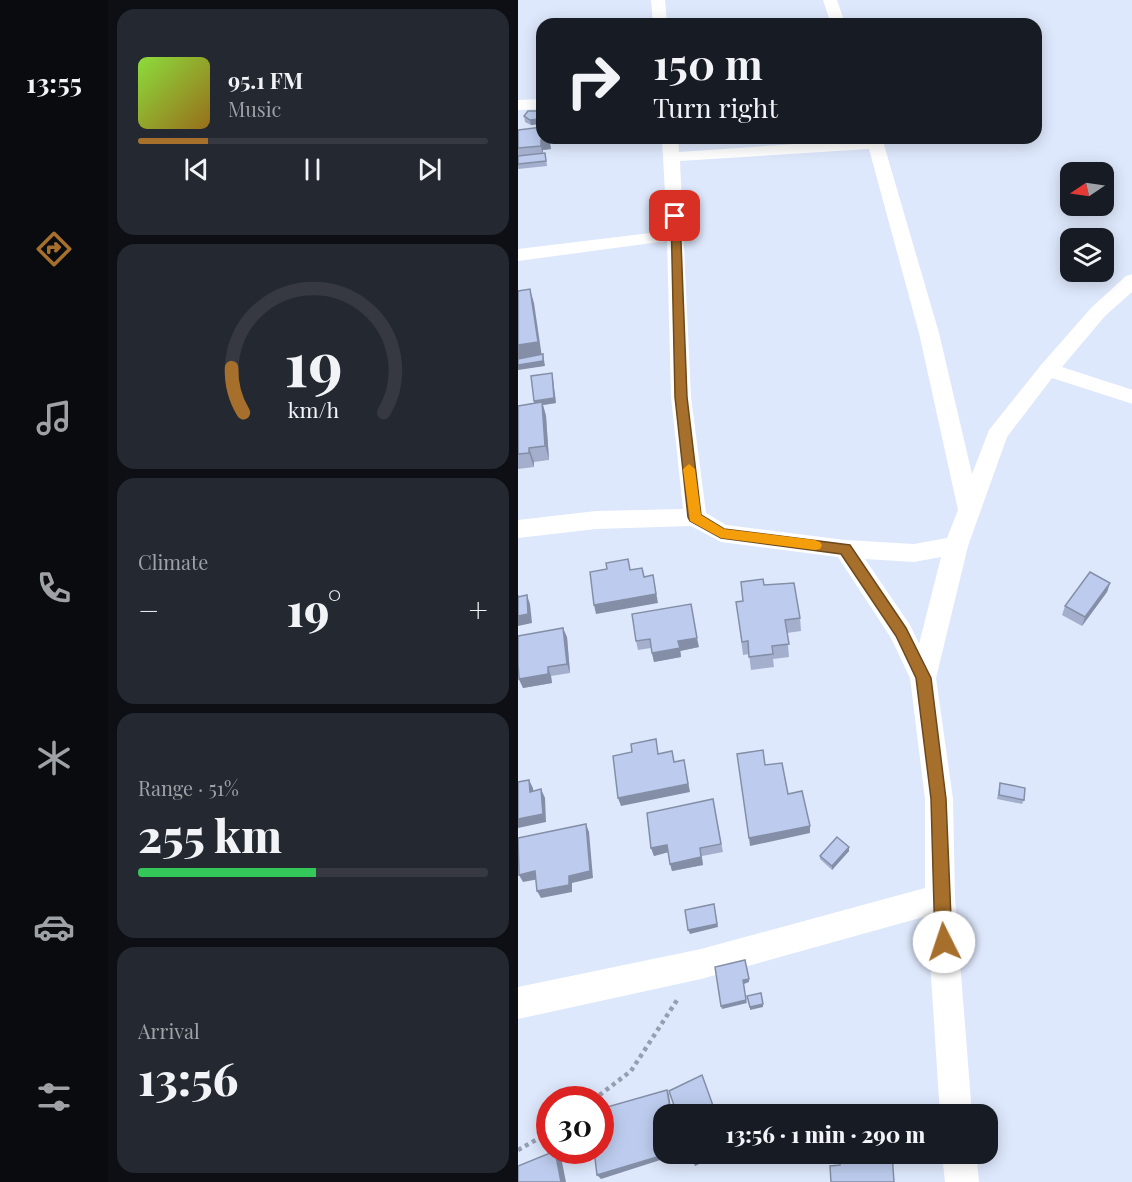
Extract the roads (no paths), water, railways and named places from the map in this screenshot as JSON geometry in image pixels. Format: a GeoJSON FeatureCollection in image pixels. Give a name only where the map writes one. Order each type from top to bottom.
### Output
{"type":"FeatureCollection","features":[{"type":"Feature","properties":{"kind":"street"},"geometry":{"type":"LineString","coordinates":[[658,0],[660,18]]}},
{"type":"Feature","properties":{"kind":"street"},"geometry":{"type":"LineString","coordinates":[[830,0],[836,18]]}},
{"type":"Feature","properties":{"kind":"street"},"geometry":{"type":"LineString","coordinates":[[518,105],[536,104]]}},
{"type":"Feature","properties":{"kind":"street"},"geometry":{"type":"LineString","coordinates":[[695,517],[681,397],[676,235],[670,147],[772,144]]}},
{"type":"Feature","properties":{"kind":"street"},"geometry":{"type":"LineString","coordinates":[[876,144],[929,333],[969,510]]}},
{"type":"Feature","properties":{"kind":"street"},"geometry":{"type":"LineString","coordinates":[[518,255],[676,235]]}},
{"type":"Feature","properties":{"kind":"street"},"geometry":{"type":"LineString","coordinates":[[923,678],[956,546],[997,435],[1048,370],[1098,312],[1133,280]]}},
{"type":"Feature","properties":{"kind":"street"},"geometry":{"type":"LineString","coordinates":[[1048,370],[1133,397]]}},
{"type":"Feature","properties":{"kind":"street"},"geometry":{"type":"LineString","coordinates":[[518,530],[596,520],[695,517],[721,533],[845,549],[914,553],[956,546]]}},
{"type":"Feature","properties":{"kind":"street"},"geometry":{"type":"LineString","coordinates":[[845,549],[901,632],[923,678],[939,799],[940,898],[955,1104]]}},
{"type":"Feature","properties":{"kind":"street"},"geometry":{"type":"LineString","coordinates":[[518,1003],[701,964],[940,898]]}},
{"type":"Feature","properties":{"kind":"street"},"geometry":{"type":"LineString","coordinates":[[960,1164],[962,1182]]}}]}
